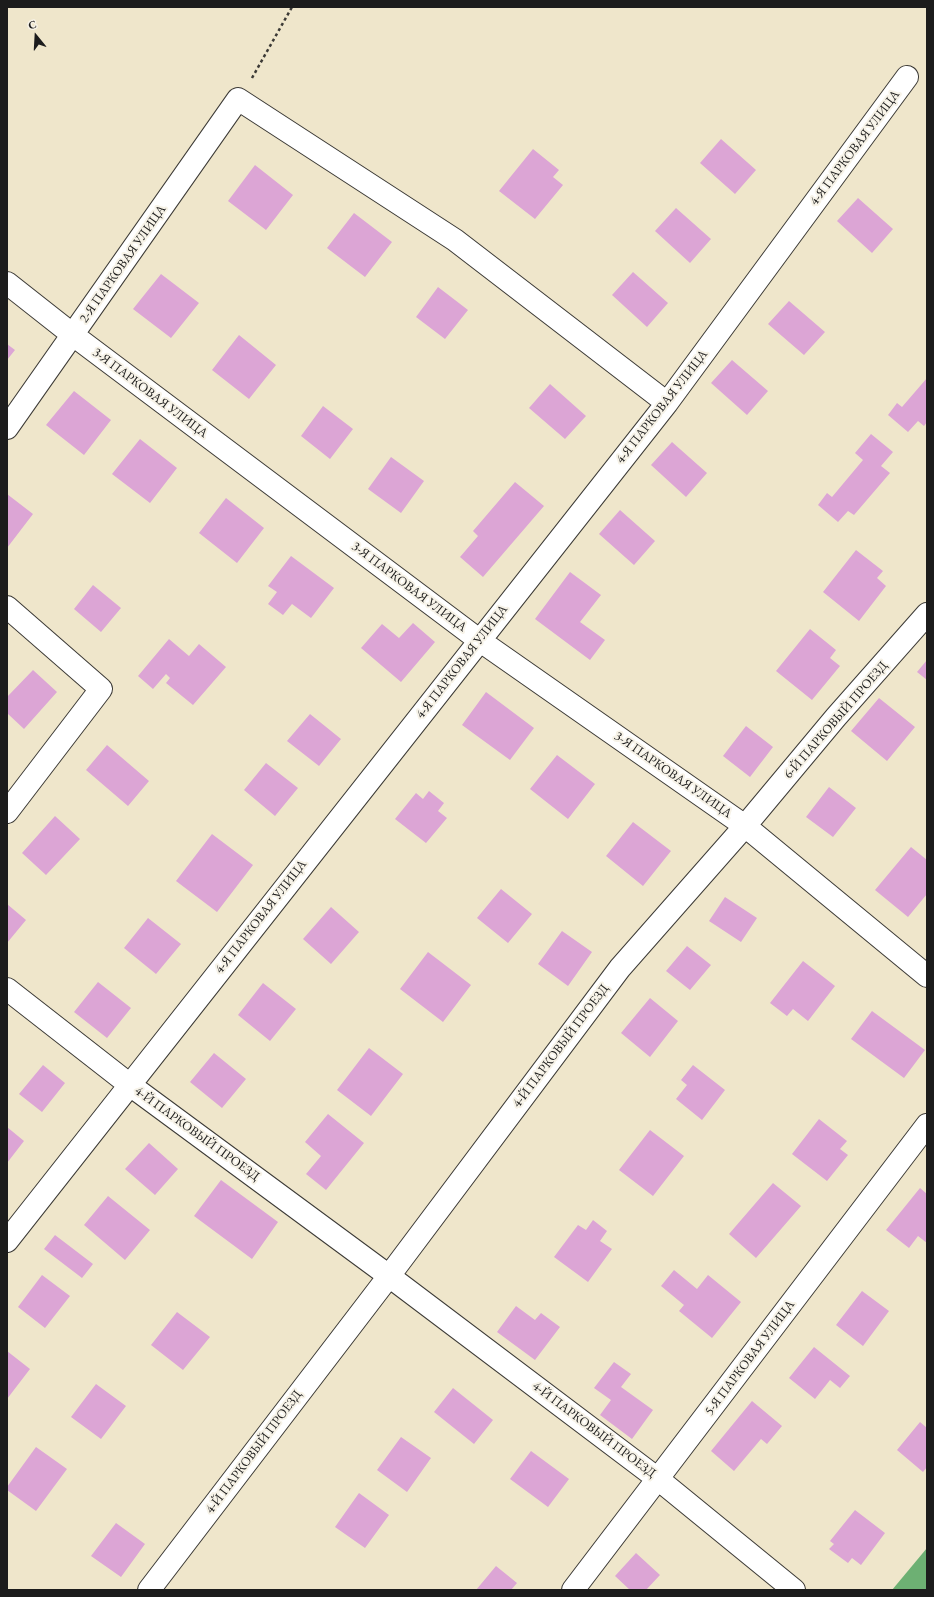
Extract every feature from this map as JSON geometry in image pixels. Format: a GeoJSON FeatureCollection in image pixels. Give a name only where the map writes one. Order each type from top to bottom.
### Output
{"type":"FeatureCollection","features":[{"type":"Feature","properties":{"kind":"street","name":"4-Я ПАРКОВАЯ УЛИЦА"},"geometry":{"type":"LineString","coordinates":[[7,1241],[666,403],[908,78]]}},
{"type":"Feature","properties":{"kind":"street","name":"2-Я ПАРКОВАЯ УЛИЦА"},"geometry":{"type":"LineString","coordinates":[[7,428],[238,99]]}},
{"type":"Feature","properties":{"kind":"street"},"geometry":{"type":"LineString","coordinates":[[238,99],[455,240],[666,403]]}},
{"type":"Feature","properties":{"kind":"street","name":"3-Я ПАРКОВАЯ УЛИЦА"},"geometry":{"type":"LineString","coordinates":[[7,284],[479,640],[745,826],[927,976]]}},
{"type":"Feature","properties":{"kind":"street"},"geometry":{"type":"LineString","coordinates":[[7,607],[101,689],[7,812]]}},
{"type":"Feature","properties":{"kind":"street","name":"6-Й ПАРКОВЫЙ ПРОЕЗД"},"geometry":{"type":"LineString","coordinates":[[745,826],[836,717],[927,614]]}},
{"type":"Feature","properties":{"kind":"street","name":"4-Й ПАРКОВЫЙ ПРОЕЗД"},"geometry":{"type":"LineString","coordinates":[[149,1590],[389,1276],[620,968],[745,826]]}},
{"type":"Feature","properties":{"kind":"street","name":"4-Й ПАРКОВЫЙ ПРОЕЗД"},"geometry":{"type":"LineString","coordinates":[[7,989],[130,1085],[389,1276],[658,1479],[794,1590]]}},
{"type":"Feature","properties":{"kind":"street","name":"5-Я ПАРКОВАЯ УЛИЦА"},"geometry":{"type":"LineString","coordinates":[[573,1590],[927,1125]]}},
{"type":"Feature","properties":{"kind":"path"},"geometry":{"type":"LineString","coordinates":[[238,99],[258,71],[292,7]]}},
{"type":"Feature","properties":{"kind":"green space"},"geometry":{"type":"Polygon","coordinates":[[[927,1548],[927,1590],[892,1590],[927,1548]]]}},
{"type":"Feature","properties":{"kind":"building"},"geometry":{"type":"Polygon","coordinates":[[[721,139],[756,170],[735,194],[700,163],[721,139]]]}},
{"type":"Feature","properties":{"kind":"building"},"geometry":{"type":"Polygon","coordinates":[[[533,149],[559,170],[553,177],[563,185],[535,219],[499,191],[533,149]]]}},
{"type":"Feature","properties":{"kind":"building"},"geometry":{"type":"Polygon","coordinates":[[[255,165],[293,195],[266,230],[228,201],[255,165]]]}},
{"type":"Feature","properties":{"kind":"building"},"geometry":{"type":"Polygon","coordinates":[[[858,198],[893,229],[872,253],[837,221],[858,198]]]}},
{"type":"Feature","properties":{"kind":"building"},"geometry":{"type":"Polygon","coordinates":[[[676,208],[711,239],[690,263],[655,231],[676,208]]]}},
{"type":"Feature","properties":{"kind":"building"},"geometry":{"type":"Polygon","coordinates":[[[354,213],[392,242],[365,277],[327,248],[354,213]]]}},
{"type":"Feature","properties":{"kind":"building"},"geometry":{"type":"Polygon","coordinates":[[[633,272],[668,303],[647,327],[612,295],[633,272]]]}},
{"type":"Feature","properties":{"kind":"building"},"geometry":{"type":"Polygon","coordinates":[[[161,274],[199,303],[171,338],[133,309],[161,274]]]}},
{"type":"Feature","properties":{"kind":"building"},"geometry":{"type":"Polygon","coordinates":[[[438,287],[468,310],[445,339],[416,317],[438,287]]]}},
{"type":"Feature","properties":{"kind":"building"},"geometry":{"type":"Polygon","coordinates":[[[789,301],[825,332],[804,355],[768,324],[789,301]]]}},
{"type":"Feature","properties":{"kind":"building"},"geometry":{"type":"Polygon","coordinates":[[[239,335],[276,365],[249,399],[212,370],[239,335]]]}},
{"type":"Feature","properties":{"kind":"building"},"geometry":{"type":"Polygon","coordinates":[[[7,344],[15,350],[7,360],[7,344]]]}},
{"type":"Feature","properties":{"kind":"building"},"geometry":{"type":"Polygon","coordinates":[[[732,360],[768,391],[747,415],[711,383],[732,360]]]}},
{"type":"Feature","properties":{"kind":"building"},"geometry":{"type":"Polygon","coordinates":[[[927,378],[927,422],[924,426],[918,421],[908,432],[888,415],[897,403],[902,407],[927,378]]]}},
{"type":"Feature","properties":{"kind":"building"},"geometry":{"type":"Polygon","coordinates":[[[550,384],[586,416],[565,439],[529,408],[550,384]]]}},
{"type":"Feature","properties":{"kind":"building"},"geometry":{"type":"Polygon","coordinates":[[[74,391],[111,420],[84,455],[46,425],[74,391]]]}},
{"type":"Feature","properties":{"kind":"building"},"geometry":{"type":"Polygon","coordinates":[[[323,406],[353,429],[330,459],[301,436],[323,406]]]}},
{"type":"Feature","properties":{"kind":"building"},"geometry":{"type":"Polygon","coordinates":[[[871,434],[893,452],[881,466],[890,473],[854,515],[848,511],[838,522],[818,505],[827,493],[832,497],[863,460],[855,453],[871,434]]]}},
{"type":"Feature","properties":{"kind":"building"},"geometry":{"type":"Polygon","coordinates":[[[140,439],[177,468],[150,503],[112,474],[140,439]]]}},
{"type":"Feature","properties":{"kind":"building"},"geometry":{"type":"Polygon","coordinates":[[[672,442],[707,473],[686,497],[651,465],[672,442]]]}},
{"type":"Feature","properties":{"kind":"building"},"geometry":{"type":"Polygon","coordinates":[[[391,457],[424,481],[401,513],[368,489],[391,457]]]}},
{"type":"Feature","properties":{"kind":"building"},"geometry":{"type":"Polygon","coordinates":[[[515,482],[544,506],[483,577],[460,557],[478,536],[473,531],[515,482]]]}},
{"type":"Feature","properties":{"kind":"building"},"geometry":{"type":"Polygon","coordinates":[[[7,494],[33,514],[7,548],[7,494]]]}},
{"type":"Feature","properties":{"kind":"building"},"geometry":{"type":"Polygon","coordinates":[[[226,498],[264,528],[237,563],[199,533],[226,498]]]}},
{"type":"Feature","properties":{"kind":"building"},"geometry":{"type":"Polygon","coordinates":[[[620,510],[655,541],[634,565],[599,534],[620,510]]]}},
{"type":"Feature","properties":{"kind":"building"},"geometry":{"type":"Polygon","coordinates":[[[856,550],[883,571],[877,578],[886,586],[859,621],[823,592],[856,550]]]}},
{"type":"Feature","properties":{"kind":"building"},"geometry":{"type":"Polygon","coordinates":[[[291,556],[334,588],[311,618],[292,604],[283,615],[268,604],[277,592],[268,586],[291,556]]]}},
{"type":"Feature","properties":{"kind":"building"},"geometry":{"type":"Polygon","coordinates":[[[570,572],[601,595],[580,622],[605,640],[590,660],[535,619],[570,572]]]}},
{"type":"Feature","properties":{"kind":"building"},"geometry":{"type":"Polygon","coordinates":[[[93,585],[121,608],[101,632],[74,609],[93,585]]]}},
{"type":"Feature","properties":{"kind":"building"},"geometry":{"type":"Polygon","coordinates":[[[413,623],[435,642],[401,682],[361,648],[382,624],[399,638],[413,623]]]}},
{"type":"Feature","properties":{"kind":"building"},"geometry":{"type":"Polygon","coordinates":[[[810,629],[836,650],[830,658],[840,666],[812,700],[776,671],[810,629]]]}},
{"type":"Feature","properties":{"kind":"building"},"geometry":{"type":"Polygon","coordinates":[[[169,639],[189,656],[199,644],[226,667],[193,705],[166,683],[170,678],[166,674],[153,689],[138,676],[169,639]]]}},
{"type":"Feature","properties":{"kind":"building"},"geometry":{"type":"Polygon","coordinates":[[[927,660],[927,680],[917,672],[927,660]]]}},
{"type":"Feature","properties":{"kind":"building"},"geometry":{"type":"Polygon","coordinates":[[[33,670],[57,692],[24,729],[7,713],[7,697],[33,670]]]}},
{"type":"Feature","properties":{"kind":"building"},"geometry":{"type":"Polygon","coordinates":[[[486,692],[534,728],[510,760],[462,725],[486,692]]]}},
{"type":"Feature","properties":{"kind":"building"},"geometry":{"type":"Polygon","coordinates":[[[879,698],[915,727],[887,761],[851,731],[879,698]]]}},
{"type":"Feature","properties":{"kind":"building"},"geometry":{"type":"Polygon","coordinates":[[[310,714],[341,739],[319,766],[287,741],[310,714]]]}},
{"type":"Feature","properties":{"kind":"building"},"geometry":{"type":"Polygon","coordinates":[[[746,726],[773,747],[750,777],[723,756],[746,726]]]}},
{"type":"Feature","properties":{"kind":"building"},"geometry":{"type":"Polygon","coordinates":[[[107,745],[149,781],[128,806],[86,770],[107,745]]]}},
{"type":"Feature","properties":{"kind":"building"},"geometry":{"type":"Polygon","coordinates":[[[557,755],[595,784],[568,819],[530,789],[557,755]]]}},
{"type":"Feature","properties":{"kind":"building"},"geometry":{"type":"Polygon","coordinates":[[[266,763],[298,788],[275,816],[244,790],[266,763]]]}},
{"type":"Feature","properties":{"kind":"building"},"geometry":{"type":"Polygon","coordinates":[[[829,787],[856,808],[833,837],[806,817],[829,787]]]}},
{"type":"Feature","properties":{"kind":"building"},"geometry":{"type":"Polygon","coordinates":[[[429,791],[444,803],[438,811],[447,818],[426,843],[395,819],[416,793],[423,799],[429,791]]]}},
{"type":"Feature","properties":{"kind":"building"},"geometry":{"type":"Polygon","coordinates":[[[55,816],[80,839],[46,875],[22,853],[55,816]]]}},
{"type":"Feature","properties":{"kind":"building"},"geometry":{"type":"Polygon","coordinates":[[[633,822],[671,851],[643,886],[606,856],[633,822]]]}},
{"type":"Feature","properties":{"kind":"building"},"geometry":{"type":"Polygon","coordinates":[[[212,834],[253,865],[217,912],[176,881],[212,834]]]}},
{"type":"Feature","properties":{"kind":"building"},"geometry":{"type":"Polygon","coordinates":[[[911,847],[927,860],[927,894],[908,917],[875,890],[911,847]]]}},
{"type":"Feature","properties":{"kind":"building"},"geometry":{"type":"Polygon","coordinates":[[[501,889],[532,914],[508,943],[477,918],[501,889]]]}},
{"type":"Feature","properties":{"kind":"building"},"geometry":{"type":"Polygon","coordinates":[[[725,897],[757,918],[741,942],[709,921],[725,897]]]}},
{"type":"Feature","properties":{"kind":"building"},"geometry":{"type":"Polygon","coordinates":[[[7,904],[26,920],[7,943],[7,904]]]}},
{"type":"Feature","properties":{"kind":"building"},"geometry":{"type":"Polygon","coordinates":[[[331,907],[359,932],[331,964],[303,939],[331,907]]]}},
{"type":"Feature","properties":{"kind":"building"},"geometry":{"type":"Polygon","coordinates":[[[148,918],[181,944],[156,974],[124,948],[148,918]]]}},
{"type":"Feature","properties":{"kind":"building"},"geometry":{"type":"Polygon","coordinates":[[[562,931],[592,952],[568,986],[538,964],[562,931]]]}},
{"type":"Feature","properties":{"kind":"building"},"geometry":{"type":"Polygon","coordinates":[[[687,946],[711,965],[690,990],[666,971],[687,946]]]}},
{"type":"Feature","properties":{"kind":"building"},"geometry":{"type":"Polygon","coordinates":[[[428,952],[471,985],[443,1022],[400,989],[428,952]]]}},
{"type":"Feature","properties":{"kind":"building"},"geometry":{"type":"Polygon","coordinates":[[[803,961],[835,986],[808,1021],[793,1009],[787,1016],[770,1003],[803,961]]]}},
{"type":"Feature","properties":{"kind":"building"},"geometry":{"type":"Polygon","coordinates":[[[98,982],[131,1008],[107,1038],[74,1012],[98,982]]]}},
{"type":"Feature","properties":{"kind":"building"},"geometry":{"type":"Polygon","coordinates":[[[263,983],[296,1009],[270,1041],[238,1015],[263,983]]]}},
{"type":"Feature","properties":{"kind":"building"},"geometry":{"type":"Polygon","coordinates":[[[650,998],[678,1021],[650,1057],[621,1033],[650,998]]]}},
{"type":"Feature","properties":{"kind":"building"},"geometry":{"type":"Polygon","coordinates":[[[872,1011],[925,1050],[904,1078],[851,1039],[872,1011]]]}},
{"type":"Feature","properties":{"kind":"building"},"geometry":{"type":"Polygon","coordinates":[[[369,1048],[403,1074],[371,1116],[337,1090],[369,1048]]]}},
{"type":"Feature","properties":{"kind":"building"},"geometry":{"type":"Polygon","coordinates":[[[214,1053],[246,1079],[222,1108],[190,1082],[214,1053]]]}},
{"type":"Feature","properties":{"kind":"building"},"geometry":{"type":"Polygon","coordinates":[[[43,1065],[65,1083],[42,1112],[19,1094],[43,1065]]]}},
{"type":"Feature","properties":{"kind":"building"},"geometry":{"type":"Polygon","coordinates":[[[693,1065],[725,1090],[702,1120],[676,1099],[687,1085],[681,1080],[693,1065]]]}},
{"type":"Feature","properties":{"kind":"building"},"geometry":{"type":"Polygon","coordinates":[[[328,1114],[364,1143],[326,1190],[306,1174],[321,1156],[305,1142],[328,1114]]]}},
{"type":"Feature","properties":{"kind":"building"},"geometry":{"type":"Polygon","coordinates":[[[819,1119],[847,1141],[840,1149],[848,1155],[827,1181],[792,1154],[819,1119]]]}},
{"type":"Feature","properties":{"kind":"building"},"geometry":{"type":"Polygon","coordinates":[[[7,1127],[24,1141],[7,1163],[7,1127]]]}},
{"type":"Feature","properties":{"kind":"building"},"geometry":{"type":"Polygon","coordinates":[[[650,1130],[684,1156],[653,1196],[619,1170],[650,1130]]]}},
{"type":"Feature","properties":{"kind":"building"},"geometry":{"type":"Polygon","coordinates":[[[149,1143],[178,1169],[155,1195],[125,1169],[149,1143]]]}},
{"type":"Feature","properties":{"kind":"building"},"geometry":{"type":"Polygon","coordinates":[[[221,1180],[278,1222],[252,1259],[194,1216],[221,1180]]]}},
{"type":"Feature","properties":{"kind":"building"},"geometry":{"type":"Polygon","coordinates":[[[773,1183],[801,1206],[756,1258],[729,1234],[773,1183]]]}},
{"type":"Feature","properties":{"kind":"building"},"geometry":{"type":"Polygon","coordinates":[[[920,1188],[927,1194],[927,1243],[918,1236],[909,1248],[886,1230],[920,1188]]]}},
{"type":"Feature","properties":{"kind":"building"},"geometry":{"type":"Polygon","coordinates":[[[108,1196],[150,1230],[125,1260],[84,1225],[108,1196]]]}},
{"type":"Feature","properties":{"kind":"building"},"geometry":{"type":"Polygon","coordinates":[[[593,1220],[607,1231],[600,1241],[612,1249],[588,1282],[554,1257],[578,1225],[586,1230],[593,1220]]]}},
{"type":"Feature","properties":{"kind":"building"},"geometry":{"type":"Polygon","coordinates":[[[55,1235],[93,1264],[82,1278],[44,1249],[55,1235]]]}},
{"type":"Feature","properties":{"kind":"building"},"geometry":{"type":"Polygon","coordinates":[[[674,1270],[697,1289],[708,1275],[741,1302],[712,1338],[679,1311],[684,1305],[661,1286],[674,1270]]]}},
{"type":"Feature","properties":{"kind":"building"},"geometry":{"type":"Polygon","coordinates":[[[42,1275],[70,1296],[45,1328],[18,1307],[42,1275]]]}},
{"type":"Feature","properties":{"kind":"building"},"geometry":{"type":"Polygon","coordinates":[[[862,1291],[889,1311],[863,1346],[836,1325],[862,1291]]]}},
{"type":"Feature","properties":{"kind":"building"},"geometry":{"type":"Polygon","coordinates":[[[516,1306],[535,1320],[541,1313],[560,1327],[535,1360],[497,1332],[516,1306]]]}},
{"type":"Feature","properties":{"kind":"building"},"geometry":{"type":"Polygon","coordinates":[[[177,1312],[210,1337],[183,1370],[151,1345],[177,1312]]]}},
{"type":"Feature","properties":{"kind":"building"},"geometry":{"type":"Polygon","coordinates":[[[814,1347],[850,1376],[840,1388],[830,1380],[815,1399],[789,1378],[814,1347]]]}},
{"type":"Feature","properties":{"kind":"building"},"geometry":{"type":"Polygon","coordinates":[[[7,1351],[30,1369],[7,1399],[7,1351]]]}},
{"type":"Feature","properties":{"kind":"building"},"geometry":{"type":"Polygon","coordinates":[[[614,1362],[631,1374],[621,1387],[653,1410],[632,1439],[600,1415],[611,1400],[594,1388],[614,1362]]]}},
{"type":"Feature","properties":{"kind":"building"},"geometry":{"type":"Polygon","coordinates":[[[96,1384],[126,1406],[101,1439],[71,1417],[96,1384]]]}},
{"type":"Feature","properties":{"kind":"building"},"geometry":{"type":"Polygon","coordinates":[[[453,1388],[493,1420],[474,1444],[434,1412],[453,1388]]]}},
{"type":"Feature","properties":{"kind":"building"},"geometry":{"type":"Polygon","coordinates":[[[752,1401],[782,1426],[767,1444],[761,1439],[734,1471],[711,1451],[752,1401]]]}},
{"type":"Feature","properties":{"kind":"building"},"geometry":{"type":"Polygon","coordinates":[[[920,1422],[927,1428],[927,1467],[923,1472],[897,1450],[920,1422]]]}},
{"type":"Feature","properties":{"kind":"building"},"geometry":{"type":"Polygon","coordinates":[[[401,1437],[431,1458],[407,1492],[377,1470],[401,1437]]]}},
{"type":"Feature","properties":{"kind":"building"},"geometry":{"type":"Polygon","coordinates":[[[36,1447],[67,1469],[36,1511],[7,1490],[7,1487],[36,1447]]]}},
{"type":"Feature","properties":{"kind":"building"},"geometry":{"type":"Polygon","coordinates":[[[531,1451],[569,1479],[548,1507],[510,1479],[531,1451]]]}},
{"type":"Feature","properties":{"kind":"building"},"geometry":{"type":"Polygon","coordinates":[[[359,1493],[389,1515],[365,1548],[335,1527],[359,1493]]]}},
{"type":"Feature","properties":{"kind":"building"},"geometry":{"type":"Polygon","coordinates":[[[855,1510],[885,1533],[861,1565],[852,1558],[848,1563],[829,1549],[834,1544],[830,1541],[855,1510]]]}},
{"type":"Feature","properties":{"kind":"building"},"geometry":{"type":"Polygon","coordinates":[[[116,1523],[145,1544],[121,1577],[91,1556],[116,1523]]]}},
{"type":"Feature","properties":{"kind":"building"},"geometry":{"type":"Polygon","coordinates":[[[636,1553],[660,1575],[646,1590],[630,1590],[615,1576],[636,1553]]]}},
{"type":"Feature","properties":{"kind":"building"},"geometry":{"type":"Polygon","coordinates":[[[496,1566],[517,1583],[511,1590],[476,1590],[496,1566]]]}}]}
